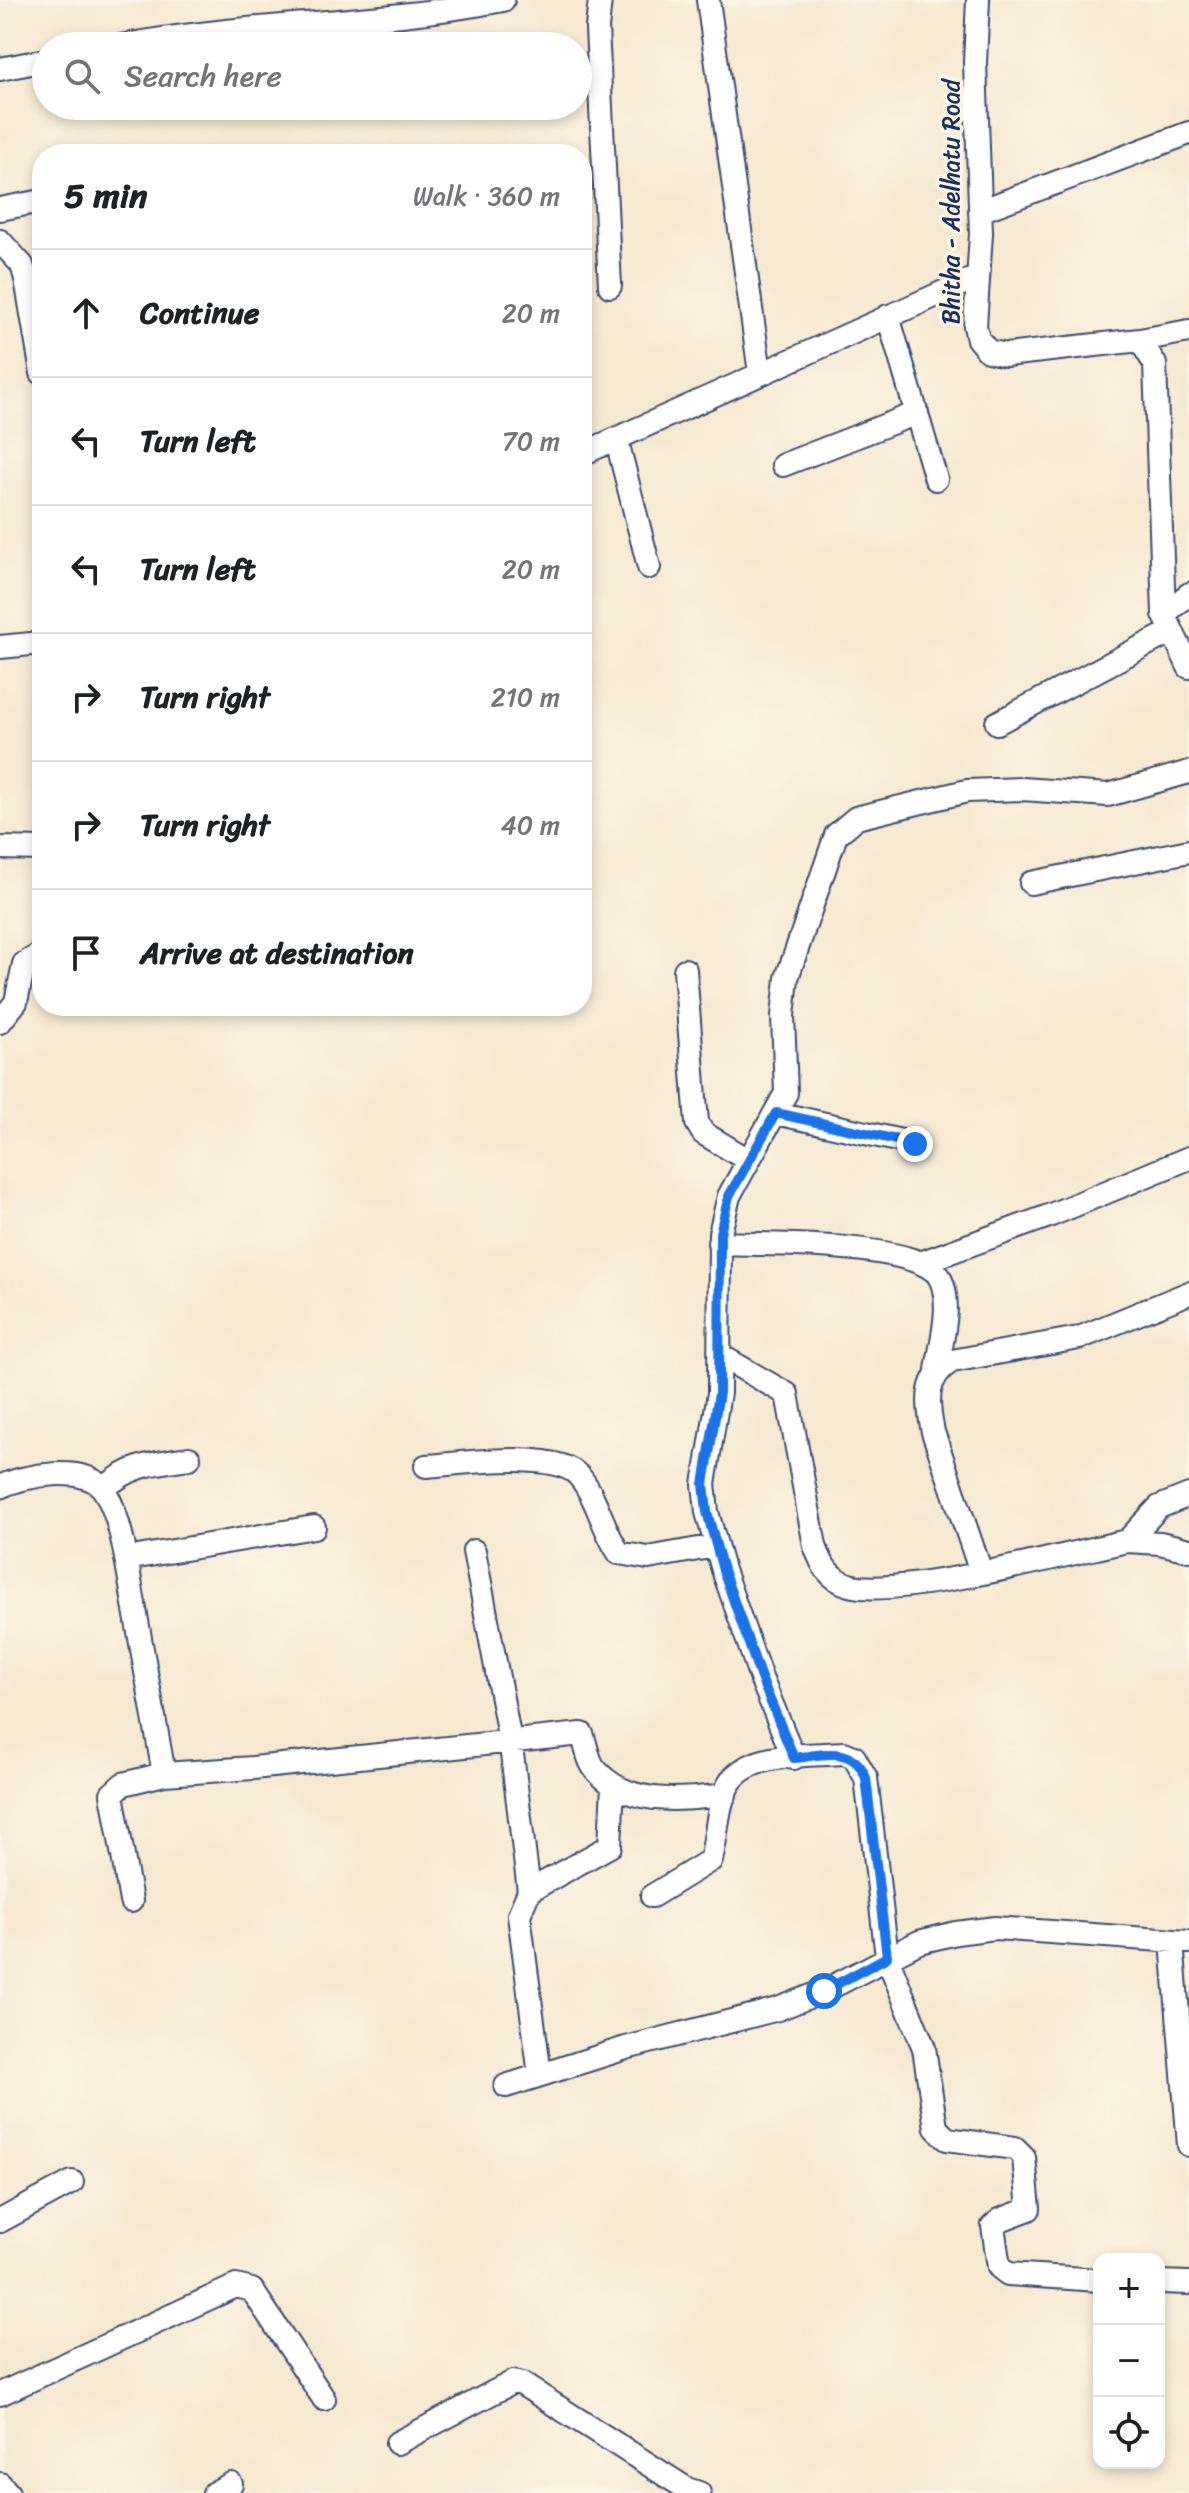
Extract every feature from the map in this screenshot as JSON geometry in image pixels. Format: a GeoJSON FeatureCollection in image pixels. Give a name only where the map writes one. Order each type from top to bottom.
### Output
{"type":"FeatureCollection","features":[{"type":"Feature","properties":{"kind":"street"},"geometry":{"type":"LineString","coordinates":[[213,32],[456,9],[503,0]]}},
{"type":"Feature","properties":{"kind":"street"},"geometry":{"type":"LineString","coordinates":[[600,0],[597,28],[610,286]]}},
{"type":"Feature","properties":{"kind":"street"},"geometry":{"type":"LineString","coordinates":[[708,0],[760,373]]}},
{"type":"Feature","properties":{"kind":"street","name":"Bhitha - Adelhatu Road"},"geometry":{"type":"LineString","coordinates":[[978,0],[975,62],[980,211],[975,326],[978,339],[988,351],[1006,355],[1140,340]]}},
{"type":"Feature","properties":{"kind":"street"},"geometry":{"type":"LineString","coordinates":[[0,69],[32,63]]}},
{"type":"Feature","properties":{"kind":"street"},"geometry":{"type":"LineString","coordinates":[[980,211],[1189,133]]}},
{"type":"Feature","properties":{"kind":"street"},"geometry":{"type":"LineString","coordinates":[[0,209],[32,203]]}},
{"type":"Feature","properties":{"kind":"street"},"geometry":{"type":"LineString","coordinates":[[0,241],[22,265],[32,314]]}},
{"type":"Feature","properties":{"kind":"street"},"geometry":{"type":"LineString","coordinates":[[592,450],[977,277]]}},
{"type":"Feature","properties":{"kind":"street"},"geometry":{"type":"LineString","coordinates":[[888,316],[936,479]]}},
{"type":"Feature","properties":{"kind":"street"},"geometry":{"type":"LineString","coordinates":[[1189,331],[1140,340],[1155,364],[1161,577],[1168,623],[1189,667]]}},
{"type":"Feature","properties":{"kind":"street"},"geometry":{"type":"LineString","coordinates":[[783,465],[917,413]]}},
{"type":"Feature","properties":{"kind":"street"},"geometry":{"type":"LineString","coordinates":[[617,441],[649,567]]}},
{"type":"Feature","properties":{"kind":"street"},"geometry":{"type":"LineString","coordinates":[[997,723],[1168,623],[1189,594]]}},
{"type":"Feature","properties":{"kind":"street"},"geometry":{"type":"LineString","coordinates":[[0,647],[32,644]]}},
{"type":"Feature","properties":{"kind":"street"},"geometry":{"type":"LineString","coordinates":[[794,1758],[753,1658],[715,1546],[704,1484],[719,1393],[719,1243],[729,1196],[786,1093],[788,1078],[783,1016],[787,978],[836,835],[844,825],[856,818],[967,791],[1022,789],[1108,795],[1189,772]]}},
{"type":"Feature","properties":{"kind":"street"},"geometry":{"type":"LineString","coordinates":[[0,848],[32,849]]}},
{"type":"Feature","properties":{"kind":"street"},"geometry":{"type":"LineString","coordinates":[[1031,883],[1189,851]]}},
{"type":"Feature","properties":{"kind":"street"},"geometry":{"type":"LineString","coordinates":[[0,1022],[16,1002],[24,964],[32,959]]}},
{"type":"Feature","properties":{"kind":"street"},"geometry":{"type":"LineString","coordinates":[[685,970],[697,1123],[703,1133],[748,1160]]}},
{"type":"Feature","properties":{"kind":"street"},"geometry":{"type":"LineString","coordinates":[[776,1113],[915,1144]]}},
{"type":"Feature","properties":{"kind":"street"},"geometry":{"type":"LineString","coordinates":[[923,1262],[1046,1217],[1189,1158]]}},
{"type":"Feature","properties":{"kind":"street"},"geometry":{"type":"LineString","coordinates":[[719,1243],[875,1250],[923,1262],[939,1275],[945,1290],[937,1370],[930,1385],[928,1409],[981,1572]]}},
{"type":"Feature","properties":{"kind":"street"},"geometry":{"type":"LineString","coordinates":[[937,1370],[952,1361],[1079,1338],[1189,1293]]}},
{"type":"Feature","properties":{"kind":"street"},"geometry":{"type":"LineString","coordinates":[[721,1356],[787,1394],[815,1546],[824,1569],[851,1586],[892,1586],[981,1572],[1127,1541],[1160,1543],[1189,1550]]}},
{"type":"Feature","properties":{"kind":"street"},"geometry":{"type":"LineString","coordinates":[[104,1489],[120,1473],[137,1466],[189,1458]]}},
{"type":"Feature","properties":{"kind":"street"},"geometry":{"type":"LineString","coordinates":[[426,1466],[516,1461],[567,1465],[580,1476],[619,1553],[648,1558],[715,1546]]}},
{"type":"Feature","properties":{"kind":"street"},"geometry":{"type":"LineString","coordinates":[[0,1487],[31,1477],[62,1474],[87,1477],[104,1489],[126,1559],[164,1774]]}},
{"type":"Feature","properties":{"kind":"street"},"geometry":{"type":"LineString","coordinates":[[1127,1541],[1159,1507],[1189,1495]]}},
{"type":"Feature","properties":{"kind":"street"},"geometry":{"type":"LineString","coordinates":[[126,1559],[314,1527]]}},
{"type":"Feature","properties":{"kind":"street"},"geometry":{"type":"LineString","coordinates":[[474,1551],[509,1742],[529,1891],[519,1915],[540,2075]]}},
{"type":"Feature","properties":{"kind":"street"},"geometry":{"type":"LineString","coordinates":[[131,1901],[112,1794],[123,1784],[164,1774],[253,1768],[582,1734],[593,1768],[613,1785],[656,1800],[725,1795]]}},
{"type":"Feature","properties":{"kind":"street"},"geometry":{"type":"LineString","coordinates":[[652,1896],[711,1860],[730,1781],[758,1762],[844,1753],[862,1765],[887,1957],[924,2048],[940,2135],[947,2139],[1015,2148],[1024,2157],[1029,2209],[1000,2220],[993,2226],[999,2267],[1008,2274],[1093,2280]]}},
{"type":"Feature","properties":{"kind":"street"},"geometry":{"type":"LineString","coordinates":[[529,1891],[610,1846],[613,1785]]}},
{"type":"Feature","properties":{"kind":"street"},"geometry":{"type":"LineString","coordinates":[[506,2086],[626,2048],[778,2009],[824,1991],[919,1942],[995,1928],[1180,1942],[1189,2145]]}},
{"type":"Feature","properties":{"kind":"street"},"geometry":{"type":"LineString","coordinates":[[0,2221],[72,2182]]}},
{"type":"Feature","properties":{"kind":"street"},"geometry":{"type":"LineString","coordinates":[[1165,2282],[1189,2283]]}},
{"type":"Feature","properties":{"kind":"street"},"geometry":{"type":"LineString","coordinates":[[0,2394],[236,2286],[252,2290],[324,2399]]}},
{"type":"Feature","properties":{"kind":"street"},"geometry":{"type":"LineString","coordinates":[[397,2443],[513,2382],[522,2384],[687,2489],[699,2493]]}},
{"type":"Feature","properties":{"kind":"street"},"geometry":{"type":"LineString","coordinates":[[0,2484],[8,2493]]}},
{"type":"Feature","properties":{"kind":"route"},"geometry":{"type":"LineString","coordinates":[[824,1991],[887,1957],[870,1834],[866,1778],[862,1765],[844,1753],[794,1758],[749,1647],[713,1537],[704,1484],[719,1393],[720,1233],[729,1196],[776,1113],[915,1144]]}}]}
